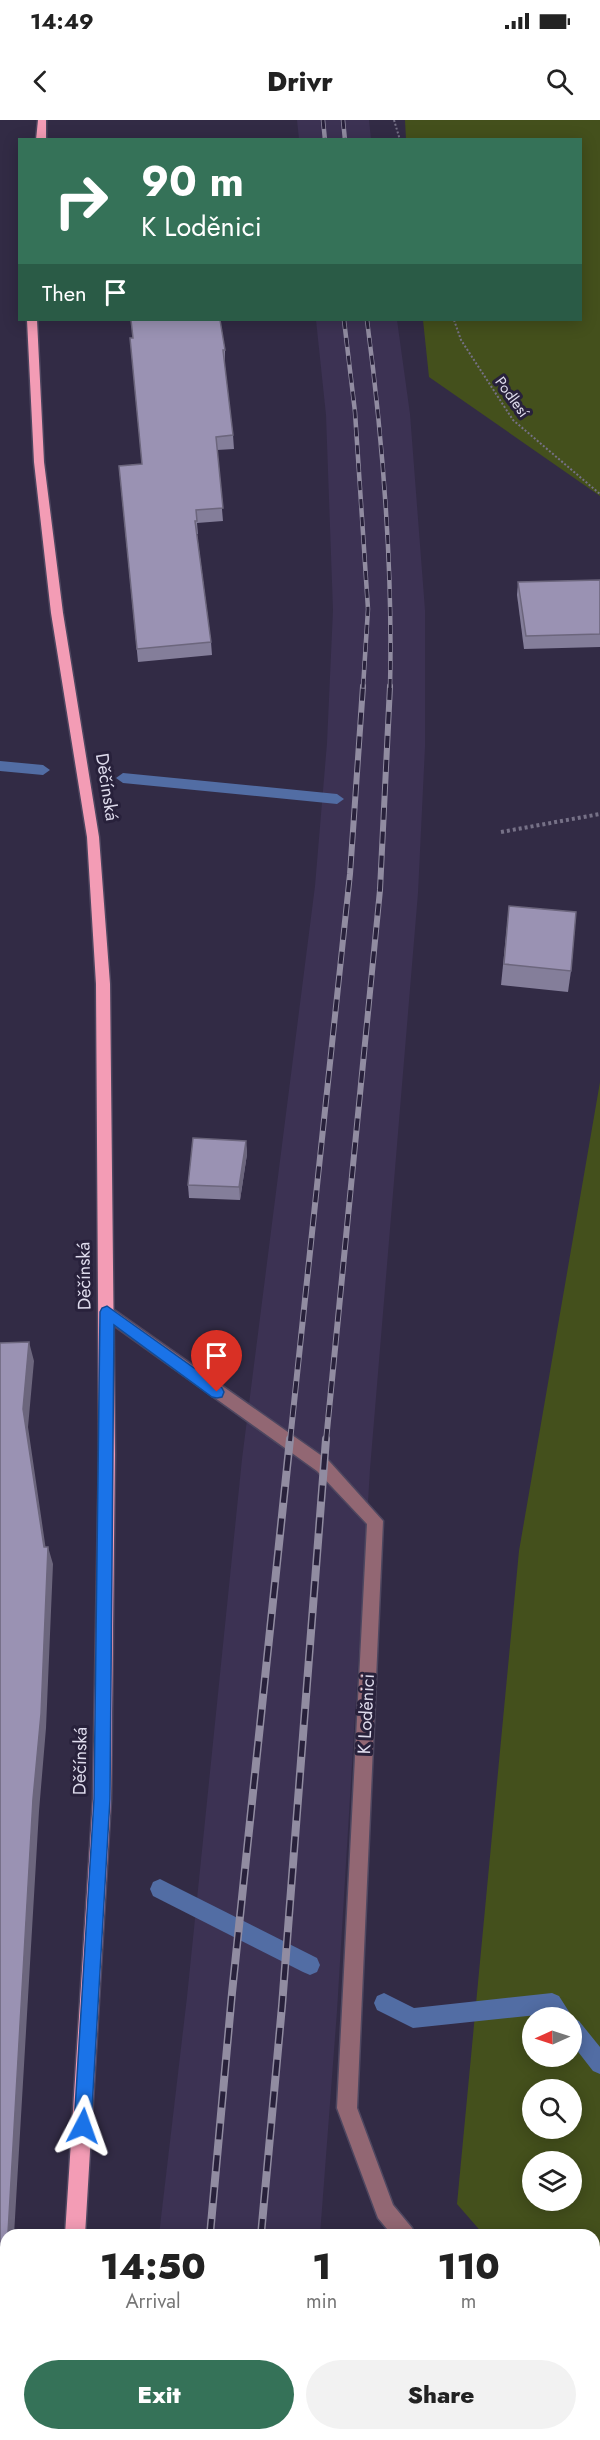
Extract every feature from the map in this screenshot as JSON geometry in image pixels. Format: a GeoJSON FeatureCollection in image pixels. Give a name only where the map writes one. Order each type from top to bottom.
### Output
{"type":"FeatureCollection","features":[{"type":"Feature","properties":{"kind":"main road"},"geometry":{"type":"LineString","coordinates":[[41,138],[42,120]]}},
{"type":"Feature","properties":{"kind":"main road","name":"Děčínská"},"geometry":{"type":"LineString","coordinates":[[32,321],[39,462],[57,613],[93,837],[103,984],[107,1312],[102,1799],[75,2229]]}},
{"type":"Feature","properties":{"kind":"street","name":"K Loděnici"},"geometry":{"type":"LineString","coordinates":[[107,1312],[291,1446],[323,1466],[375,1521],[347,2108],[385,2211],[400,2229]]}},
{"type":"Feature","properties":{"kind":"path"},"geometry":{"type":"LineString","coordinates":[[394,120],[399,138]]}},
{"type":"Feature","properties":{"kind":"path","name":"Podlesí"},"geometry":{"type":"LineString","coordinates":[[454,321],[461,340],[513,420],[600,494]]}},
{"type":"Feature","properties":{"kind":"path"},"geometry":{"type":"LineString","coordinates":[[501,832],[600,814]]}},
{"type":"Feature","properties":{"kind":"shaded area"},"geometry":{"type":"Polygon","coordinates":[[[297,120],[369,120],[371,138],[299,138],[297,120]]]}},
{"type":"Feature","properties":{"kind":"shaded area"},"geometry":{"type":"Polygon","coordinates":[[[316,321],[397,321],[410,414],[425,610],[425,747],[418,893],[370,1469],[337,2011],[320,2229],[160,2229],[187,1997],[242,1459],[315,886],[327,743],[333,610],[326,415],[316,321]]]}},
{"type":"Feature","properties":{"kind":"green space"},"geometry":{"type":"Polygon","coordinates":[[[405,120],[600,120],[600,496],[429,377],[423,321],[582,321],[582,138],[406,138],[405,120]]]}},
{"type":"Feature","properties":{"kind":"green space"},"geometry":{"type":"Polygon","coordinates":[[[600,1082],[600,2229],[479,2229],[457,2204],[519,1551],[600,1082]]]}},
{"type":"Feature","properties":{"kind":"building"},"geometry":{"type":"Polygon","coordinates":[[[131,321],[220,321],[233,435],[216,437],[223,508],[196,510],[197,521],[195,521],[211,642],[137,649],[119,466],[142,464],[130,338],[133,338],[131,321]]]}},
{"type":"Feature","properties":{"kind":"building"},"geometry":{"type":"Polygon","coordinates":[[[600,580],[600,634],[526,636],[518,582],[600,580]]]}},
{"type":"Feature","properties":{"kind":"building"},"geometry":{"type":"Polygon","coordinates":[[[509,906],[576,912],[571,971],[504,964],[509,906]]]}},
{"type":"Feature","properties":{"kind":"building"},"geometry":{"type":"Polygon","coordinates":[[[193,1138],[246,1141],[239,1187],[188,1185],[193,1138]]]}},
{"type":"Feature","properties":{"kind":"building"},"geometry":{"type":"Polygon","coordinates":[[[29,1342],[23,1409],[44,1547],[48,1547],[41,1714],[33,1799],[8,2229],[0,2229],[0,1343],[29,1342]]]}},
{"type":"Feature","properties":{"kind":"waterway"},"geometry":{"type":"LineString","coordinates":[[0,766],[43,770]]}},
{"type":"Feature","properties":{"kind":"waterway"},"geometry":{"type":"LineString","coordinates":[[123,778],[337,799]]}},
{"type":"Feature","properties":{"kind":"waterway"},"geometry":{"type":"LineString","coordinates":[[160,1889],[310,1965]]}},
{"type":"Feature","properties":{"kind":"waterway"},"geometry":{"type":"LineString","coordinates":[[384,2003],[413,2018],[552,2003],[555,2007]]}},
{"type":"Feature","properties":{"kind":"waterway"},"geometry":{"type":"LineString","coordinates":[[582,2041],[600,2064]]}},
{"type":"Feature","properties":{"kind":"railway"},"geometry":{"type":"LineString","coordinates":[[323,120],[325,138]]}},
{"type":"Feature","properties":{"kind":"railway"},"geometry":{"type":"LineString","coordinates":[[343,120],[345,138]]}},
{"type":"Feature","properties":{"kind":"railway"},"geometry":{"type":"LineString","coordinates":[[344,321],[355,412],[368,609],[363,688]]}},
{"type":"Feature","properties":{"kind":"railway"},"geometry":{"type":"LineString","coordinates":[[367,321],[386,504],[390,596],[390,688]]}},
{"type":"Feature","properties":{"kind":"railway"},"geometry":{"type":"LineString","coordinates":[[290,1441],[350,874],[363,686]]}},
{"type":"Feature","properties":{"kind":"railway"},"geometry":{"type":"LineString","coordinates":[[326,1441],[380,890],[390,686]]}},
{"type":"Feature","properties":{"kind":"railway"},"geometry":{"type":"LineString","coordinates":[[211,2229],[232,1993],[290,1439]]}},
{"type":"Feature","properties":{"kind":"railway"},"geometry":{"type":"LineString","coordinates":[[262,2229],[282,2006],[326,1439]]}},
{"type":"Feature","properties":{"kind":"route"},"geometry":{"type":"LineString","coordinates":[[83,2126],[102,1799],[107,1312],[217,1392]]}}]}
